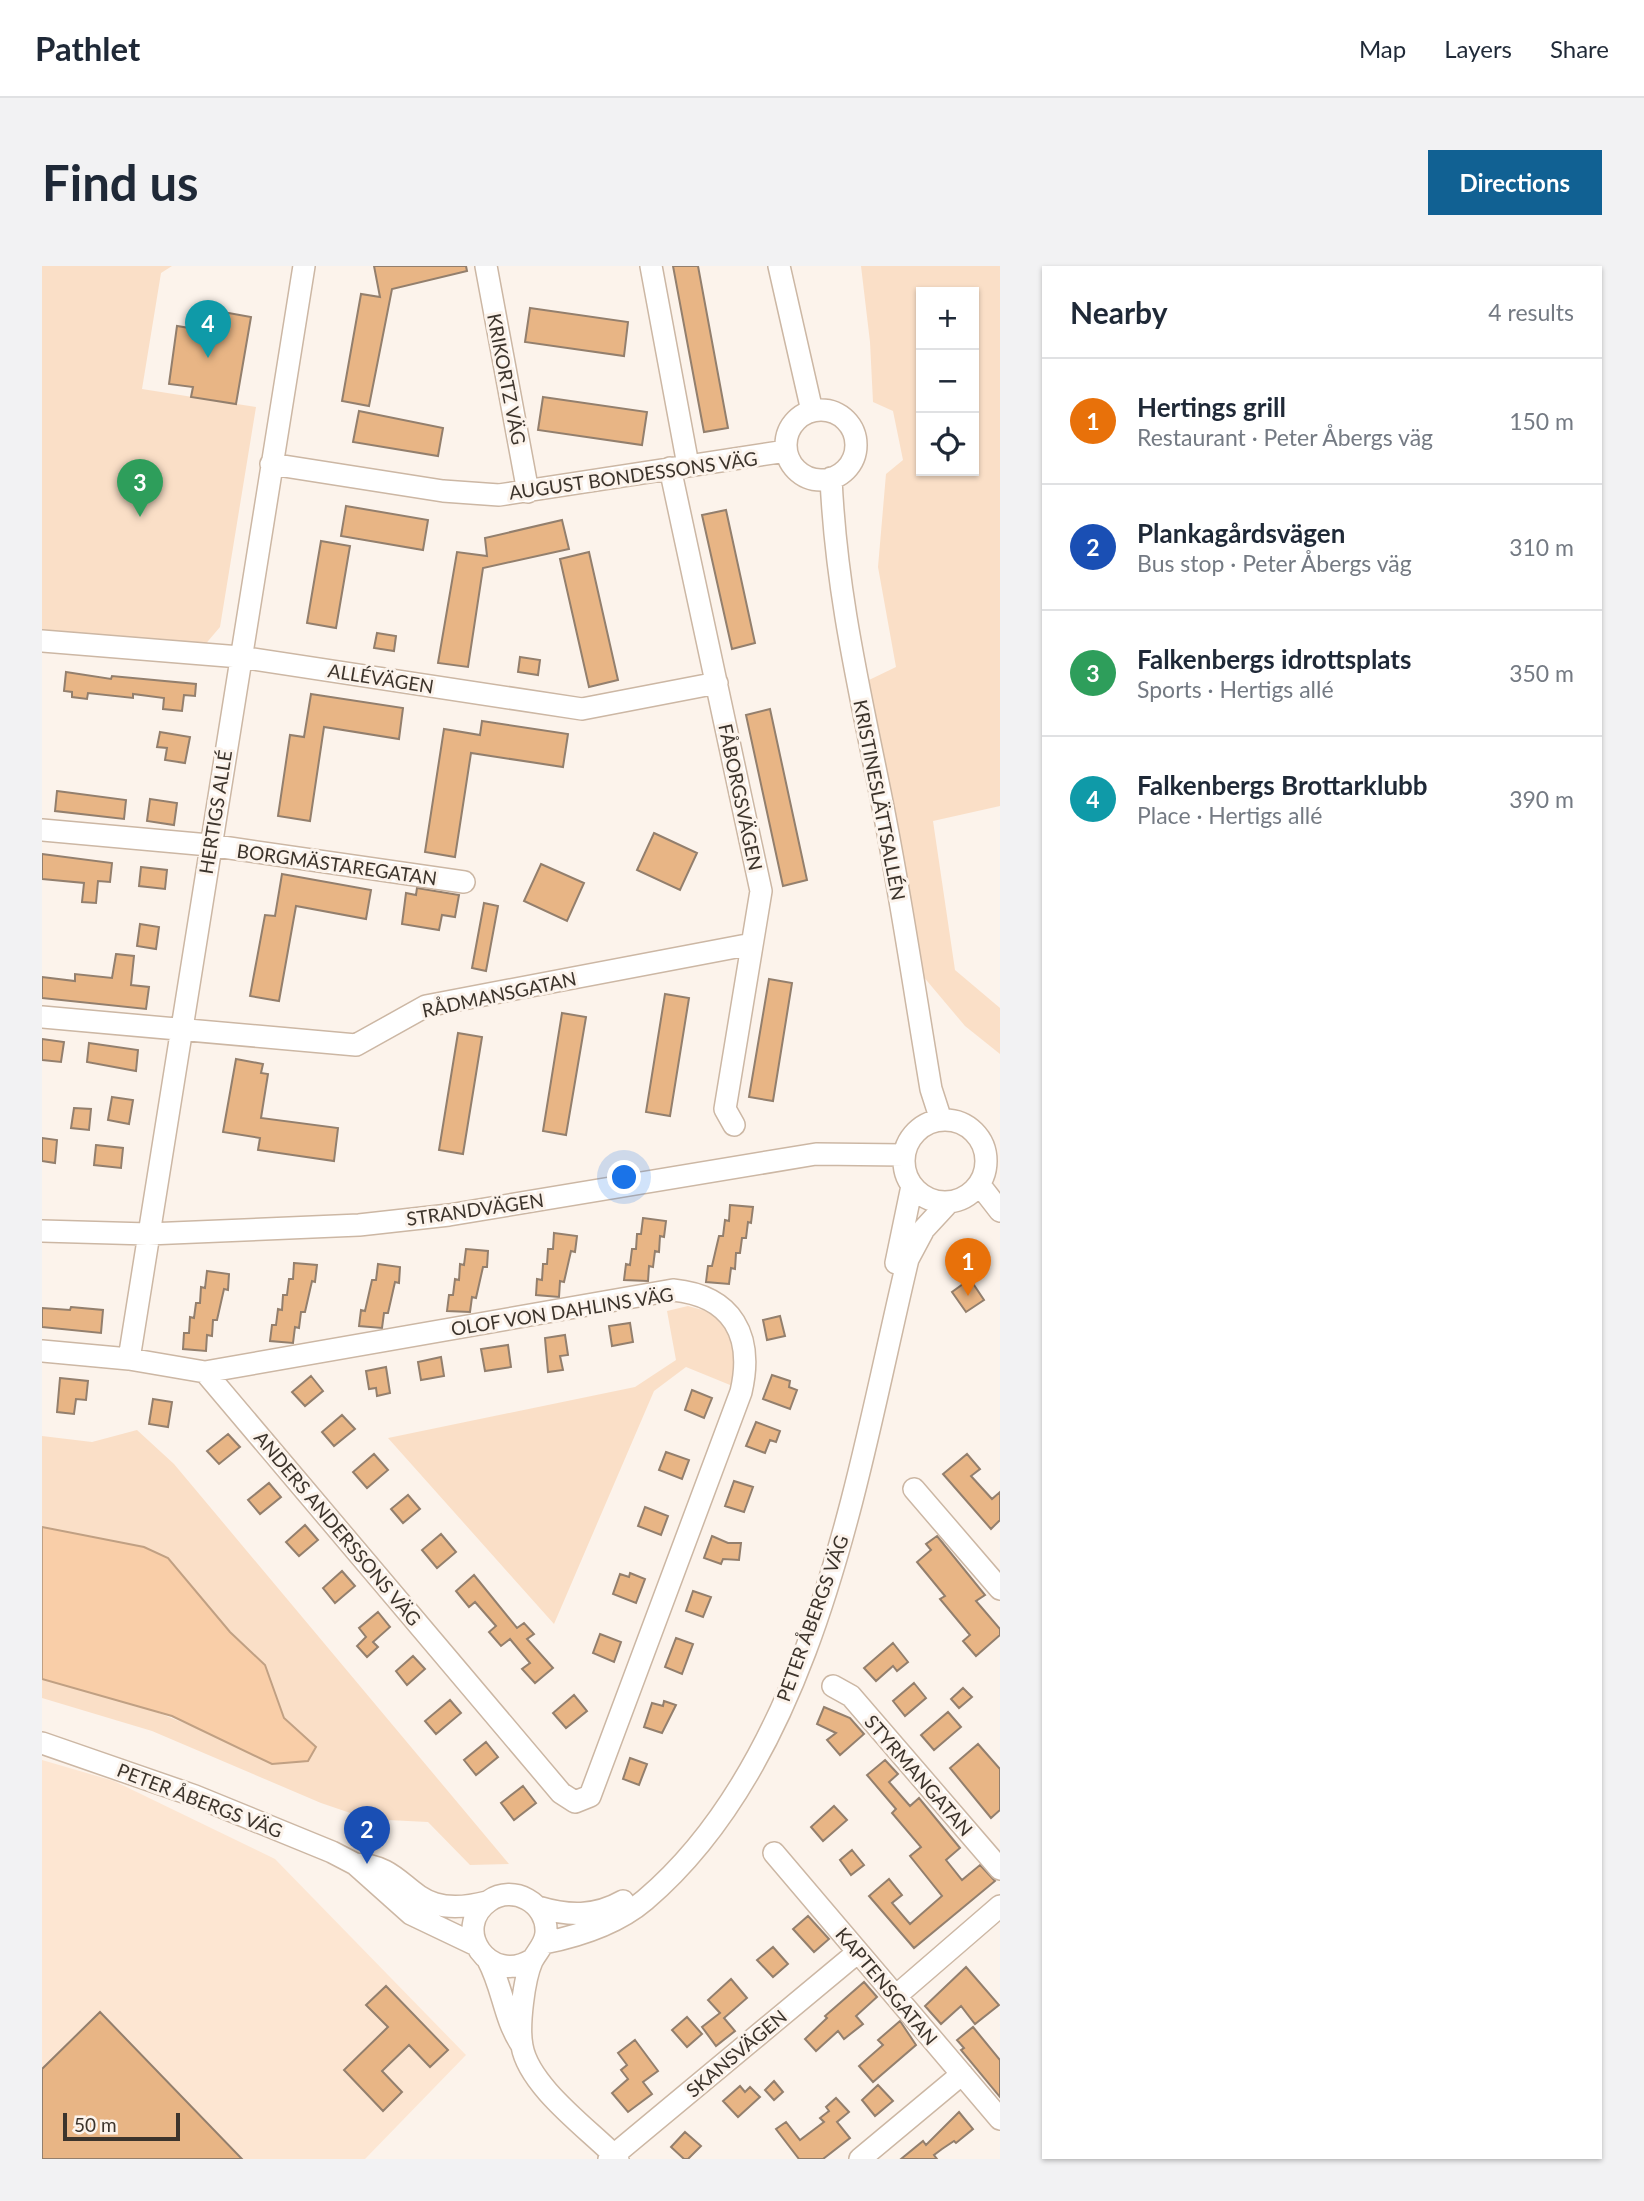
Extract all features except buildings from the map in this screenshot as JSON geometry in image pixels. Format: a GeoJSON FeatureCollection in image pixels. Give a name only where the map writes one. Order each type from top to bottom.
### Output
{"type":"FeatureCollection","features":[{"type":"Feature","properties":{"kind":"street","name":"HERTIGS ALLÉ"},"geometry":{"type":"LineString","coordinates":[[128,1359],[304,266]]}},
{"type":"Feature","properties":{"kind":"street","name":"KRIKORTZ VÄG"},"geometry":{"type":"LineString","coordinates":[[486,266],[528,492]]}},
{"type":"Feature","properties":{"kind":"street","name":"FÅBORGSVÄGEN"},"geometry":{"type":"LineString","coordinates":[[651,266],[679,466],[717,682],[761,891],[725,1110],[734,1125]]}},
{"type":"Feature","properties":{"kind":"street"},"geometry":{"type":"LineString","coordinates":[[779,266],[812,411]]}},
{"type":"Feature","properties":{"kind":"street"},"geometry":{"type":"LineString","coordinates":[[825,410],[838,414],[848,423],[855,435],[853,459],[844,471],[831,478],[815,479],[800,473],[786,451],[791,426],[812,411],[825,410]]}},
{"type":"Feature","properties":{"kind":"street","name":"AUGUST BONDESSONS VÄG"},"geometry":{"type":"LineString","coordinates":[[271,464],[443,491],[499,495],[786,451]]}},
{"type":"Feature","properties":{"kind":"street","name":"KRISTINESLÄTTSALLÉN"},"geometry":{"type":"LineString","coordinates":[[831,478],[834,550],[847,635],[893,863],[931,1089],[941,1120]]}},
{"type":"Feature","properties":{"kind":"street","name":"ALLÉVÄGEN"},"geometry":{"type":"LineString","coordinates":[[42,641],[240,657],[582,709],[717,682]]}},
{"type":"Feature","properties":{"kind":"street","name":"BORGMÄSTAREGATAN"},"geometry":{"type":"LineString","coordinates":[[42,830],[209,845],[464,882]]}},
{"type":"Feature","properties":{"kind":"street","name":"RÅDMANSGATAN"},"geometry":{"type":"LineString","coordinates":[[42,1017],[356,1045],[426,1006],[752,944]]}},
{"type":"Feature","properties":{"kind":"street"},"geometry":{"type":"LineString","coordinates":[[941,1120],[962,1124],[991,1137],[979,1184],[966,1197],[949,1202],[926,1198],[912,1186],[905,1171],[904,1155],[917,1131],[941,1120]]}},
{"type":"Feature","properties":{"kind":"street","name":"STRANDVÄGEN"},"geometry":{"type":"LineString","coordinates":[[42,1231],[148,1234],[359,1225],[449,1215],[816,1154],[904,1155]]}},
{"type":"Feature","properties":{"kind":"street"},"geometry":{"type":"LineString","coordinates":[[979,1184],[1000,1211]]}},
{"type":"Feature","properties":{"kind":"street","name":"PETER ÅBERGS VÄG"},"geometry":{"type":"LineString","coordinates":[[42,1743],[195,1796],[355,1864],[381,1869],[424,1901],[434,1905],[464,1908],[513,1894],[537,1907],[559,1914],[592,1913],[632,1894],[668,1859],[710,1809],[750,1741],[809,1602],[842,1500],[871,1381],[912,1186]]}},
{"type":"Feature","properties":{"kind":"street","name":"PETER ÅBERGS VÄG"},"geometry":{"type":"LineString","coordinates":[[355,1864],[411,1914],[506,1967],[525,1964],[538,1951],[606,1924],[645,1901],[701,1839],[754,1761],[812,1630],[841,1541],[908,1259],[924,1229],[949,1202]]}},
{"type":"Feature","properties":{"kind":"street","name":"OLOF VON DAHLINS VÄG"},"geometry":{"type":"LineString","coordinates":[[205,1372],[673,1290],[700,1296],[717,1304],[732,1317],[746,1353],[741,1392],[596,1786],[582,1802]]}},
{"type":"Feature","properties":{"kind":"street"},"geometry":{"type":"LineString","coordinates":[[42,1351],[128,1359],[205,1372]]}},
{"type":"Feature","properties":{"kind":"street","name":"ANDERS ANDERSSONS VÄG"},"geometry":{"type":"LineString","coordinates":[[205,1372],[561,1793],[567,1799],[582,1802]]}},
{"type":"Feature","properties":{"kind":"street"},"geometry":{"type":"LineString","coordinates":[[914,1489],[1000,1589]]}},
{"type":"Feature","properties":{"kind":"street","name":"STYRMANGATAN"},"geometry":{"type":"LineString","coordinates":[[833,1686],[850,1696],[1000,1870]]}},
{"type":"Feature","properties":{"kind":"street","name":"KAPTENSGATAN"},"geometry":{"type":"LineString","coordinates":[[774,1853],[1000,2119]]}},
{"type":"Feature","properties":{"kind":"street"},"geometry":{"type":"LineString","coordinates":[[487,1902],[476,1917],[473,1927],[482,1953],[500,1982],[510,2027],[542,2084],[614,2157]]}},
{"type":"Feature","properties":{"kind":"street"},"geometry":{"type":"LineString","coordinates":[[897,1995],[1000,1906]]}},
{"type":"Feature","properties":{"kind":"street"},"geometry":{"type":"LineString","coordinates":[[522,2046],[524,1998],[546,1924],[537,1907]]}},
{"type":"Feature","properties":{"kind":"street","name":"SKANSVÄGEN"},"geometry":{"type":"LineString","coordinates":[[614,2157],[858,1952]]}},
{"type":"Feature","properties":{"kind":"street"},"geometry":{"type":"LineString","coordinates":[[860,2159],[962,2074]]}},
{"type":"Feature","properties":{"kind":"shaded area"},"geometry":{"type":"Polygon","coordinates":[[[42,266],[172,266],[161,273],[142,389],[256,407],[220,627],[203,647],[42,631],[42,266]]]}},
{"type":"Feature","properties":{"kind":"shaded area"},"geometry":{"type":"Polygon","coordinates":[[[861,266],[1000,266],[1000,806],[933,821],[955,970],[1000,1008],[1000,1054],[965,1026],[917,969],[869,680],[896,667],[878,567],[886,474],[903,460],[893,411],[873,402],[870,342],[861,266]]]}},
{"type":"Feature","properties":{"kind":"shaded area"},"geometry":{"type":"Polygon","coordinates":[[[688,1306],[717,1314],[734,1339],[735,1387],[686,1367],[654,1391],[554,1624],[388,1438],[635,1387],[676,1360],[667,1311],[688,1306]]]}},
{"type":"Feature","properties":{"kind":"shaded area"},"geometry":{"type":"Polygon","coordinates":[[[137,1430],[174,1464],[509,1864],[470,1865],[428,1822],[368,1819],[321,1803],[152,1731],[42,1698],[42,1679],[102,1694],[160,1713],[272,1764],[284,1718],[265,1665],[144,1547],[42,1527],[42,1436],[92,1442],[137,1430]]]}},
{"type":"Feature","properties":{"kind":"shaded area"},"geometry":{"type":"Polygon","coordinates":[[[42,1527],[144,1547],[168,1558],[230,1632],[265,1665],[284,1718],[316,1747],[308,1761],[272,1764],[172,1716],[42,1679],[42,1527]]]}},
{"type":"Feature","properties":{"kind":"shaded area"},"geometry":{"type":"Polygon","coordinates":[[[42,1760],[114,1781],[275,1859],[466,2055],[365,2159],[42,2159],[42,1760]]]}},
{"type":"Feature","properties":{"kind":"place","name":"Falkenbergs Brottarklubb"},"geometry":{"type":"Point","coordinates":[208,358]}},
{"type":"Feature","properties":{"kind":"place","name":"Falkenbergs idrottsplats"},"geometry":{"type":"Point","coordinates":[140,517]}},
{"type":"Feature","properties":{"kind":"place","name":"Hertings grill"},"geometry":{"type":"Point","coordinates":[968,1296]}},
{"type":"Feature","properties":{"kind":"place","name":"Plankagårdsvägen"},"geometry":{"type":"Point","coordinates":[367,1864]}}]}
